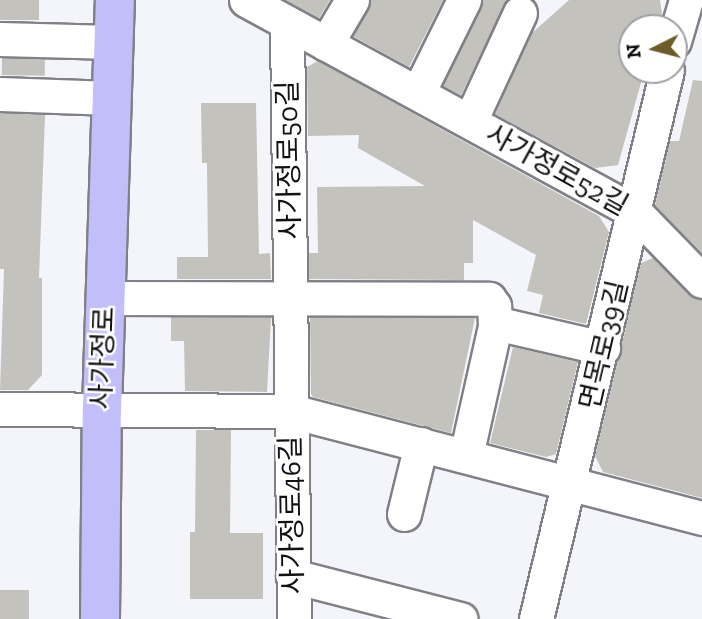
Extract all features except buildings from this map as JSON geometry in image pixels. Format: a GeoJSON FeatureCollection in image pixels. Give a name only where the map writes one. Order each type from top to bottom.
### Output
{"type":"FeatureCollection","features":[{"type":"Feature","properties":{"kind":"main road","name":"사가정로"},"geometry":{"type":"LineString","coordinates":[[100,619],[102,410],[115,0]]}},
{"type":"Feature","properties":{"kind":"street","name":"사가정로52길"},"geometry":{"type":"LineString","coordinates":[[246,0],[635,212],[702,281]]}},
{"type":"Feature","properties":{"kind":"street"},"geometry":{"type":"LineString","coordinates":[[326,44],[352,0]]}},
{"type":"Feature","properties":{"kind":"street"},"geometry":{"type":"LineString","coordinates":[[418,93],[464,0]]}},
{"type":"Feature","properties":{"kind":"street","name":"사가정로52길"},"geometry":{"type":"LineString","coordinates":[[470,121],[520,13]]}},
{"type":"Feature","properties":{"kind":"street","name":"사가정로50길"},"geometry":{"type":"LineString","coordinates":[[286,23],[292,411]]}},
{"type":"Feature","properties":{"kind":"street"},"geometry":{"type":"LineString","coordinates":[[0,39],[113,41]]}},
{"type":"Feature","properties":{"kind":"street","name":"면목로39길"},"geometry":{"type":"LineString","coordinates":[[537,619],[664,84]]}},
{"type":"Feature","properties":{"kind":"street"},"geometry":{"type":"LineString","coordinates":[[0,94],[112,98]]}},
{"type":"Feature","properties":{"kind":"street"},"geometry":{"type":"LineString","coordinates":[[105,298],[484,298],[494,306],[495,323],[466,456]]}},
{"type":"Feature","properties":{"kind":"street"},"geometry":{"type":"LineString","coordinates":[[495,323],[603,348]]}},
{"type":"Feature","properties":{"kind":"street"},"geometry":{"type":"LineString","coordinates":[[0,409],[292,411],[702,517]]}},
{"type":"Feature","properties":{"kind":"street","name":"사가정로46길"},"geometry":{"type":"LineString","coordinates":[[292,411],[293,619]]}},
{"type":"Feature","properties":{"kind":"street"},"geometry":{"type":"LineString","coordinates":[[404,514],[421,444]]}},
{"type":"Feature","properties":{"kind":"street"},"geometry":{"type":"LineString","coordinates":[[293,576],[461,619]]}}]}
